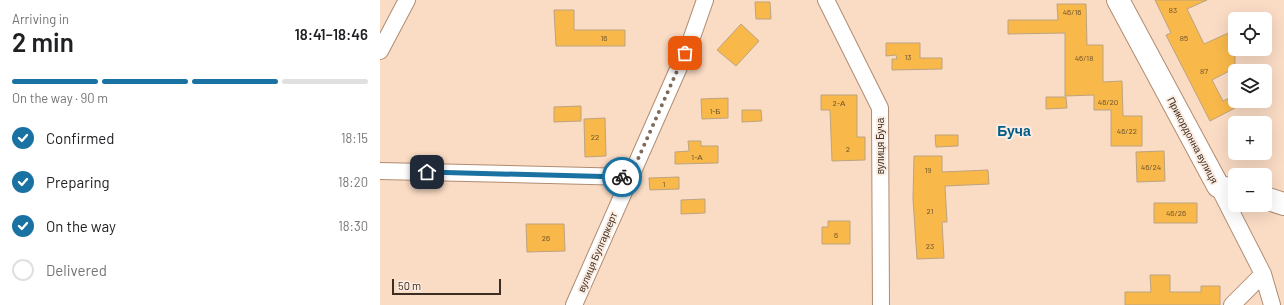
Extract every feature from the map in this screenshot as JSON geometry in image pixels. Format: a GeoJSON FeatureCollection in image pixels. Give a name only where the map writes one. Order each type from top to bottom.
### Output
{"type":"FeatureCollection","features":[{"type":"Feature","properties":{"kind":"main road","name":"Прикордонна вулиця"},"geometry":{"type":"LineString","coordinates":[[1118,0],[1226,188]]}},
{"type":"Feature","properties":{"kind":"main road"},"geometry":{"type":"LineString","coordinates":[[1272,200],[1284,204]]}},
{"type":"Feature","properties":{"kind":"street"},"geometry":{"type":"LineString","coordinates":[[380,51],[407,0]]}},
{"type":"Feature","properties":{"kind":"street","name":"вулиця Булгаркерт"},"geometry":{"type":"LineString","coordinates":[[574,305],[692,40],[705,0]]}},
{"type":"Feature","properties":{"kind":"street","name":"вулиця Буча"},"geometry":{"type":"LineString","coordinates":[[826,0],[880,108],[881,305]]}},
{"type":"Feature","properties":{"kind":"street"},"geometry":{"type":"LineString","coordinates":[[380,171],[630,177]]}},
{"type":"Feature","properties":{"kind":"street","name":"Прикордонна вулиця"},"geometry":{"type":"LineString","coordinates":[[1226,188],[1263,274],[1272,305]]}},
{"type":"Feature","properties":{"kind":"street"},"geometry":{"type":"LineString","coordinates":[[1232,305],[1263,274]]}},
{"type":"Feature","properties":{"kind":"building"},"geometry":{"type":"Polygon","coordinates":[[[1155,0],[1207,0],[1187,9],[1204,44],[1228,33],[1228,56],[1235,56],[1235,64],[1228,64],[1228,72],[1212,80],[1223,101],[1228,98],[1228,108],[1235,108],[1210,121],[1166,35],[1171,33],[1155,0]]]}},
{"type":"Feature","properties":{"kind":"building"},"geometry":{"type":"Polygon","coordinates":[[[755,2],[770,2],[771,19],[756,19],[755,2]]]}},
{"type":"Feature","properties":{"kind":"building"},"geometry":{"type":"Polygon","coordinates":[[[1057,4],[1086,4],[1087,45],[1103,45],[1103,82],[1122,81],[1123,116],[1142,116],[1142,146],[1111,146],[1111,110],[1094,110],[1094,95],[1065,96],[1065,33],[1008,34],[1008,20],[1058,20],[1057,4]]]}},
{"type":"Feature","properties":{"kind":"building"},"geometry":{"type":"Polygon","coordinates":[[[554,10],[574,10],[574,30],[625,30],[625,46],[556,46],[554,10]]]}},
{"type":"Feature","properties":{"kind":"building"},"geometry":{"type":"Polygon","coordinates":[[[741,24],[759,41],[736,66],[717,50],[741,24]]]}},
{"type":"Feature","properties":{"kind":"building"},"geometry":{"type":"Polygon","coordinates":[[[886,43],[920,43],[920,58],[942,58],[942,69],[892,70],[892,59],[897,59],[896,55],[886,56],[886,43]]]}},
{"type":"Feature","properties":{"kind":"building"},"geometry":{"type":"Polygon","coordinates":[[[821,95],[857,95],[857,137],[865,137],[865,160],[832,161],[830,110],[821,110],[821,95]]]}},
{"type":"Feature","properties":{"kind":"building"},"geometry":{"type":"Polygon","coordinates":[[[1046,97],[1066,97],[1067,108],[1046,109],[1046,97]]]}},
{"type":"Feature","properties":{"kind":"building"},"geometry":{"type":"Polygon","coordinates":[[[728,98],[728,118],[702,119],[701,99],[728,98]]]}},
{"type":"Feature","properties":{"kind":"building"},"geometry":{"type":"Polygon","coordinates":[[[581,106],[581,121],[554,122],[554,107],[581,106]]]}},
{"type":"Feature","properties":{"kind":"building"},"geometry":{"type":"Polygon","coordinates":[[[742,110],[761,110],[762,121],[742,122],[742,110]]]}},
{"type":"Feature","properties":{"kind":"building"},"geometry":{"type":"Polygon","coordinates":[[[605,118],[606,156],[585,157],[584,119],[605,118]]]}},
{"type":"Feature","properties":{"kind":"building"},"geometry":{"type":"Polygon","coordinates":[[[935,135],[958,135],[958,146],[936,147],[935,135]]]}},
{"type":"Feature","properties":{"kind":"building"},"geometry":{"type":"Polygon","coordinates":[[[688,141],[701,141],[701,146],[718,146],[718,163],[675,164],[675,152],[689,151],[688,141]]]}},
{"type":"Feature","properties":{"kind":"building"},"geometry":{"type":"Polygon","coordinates":[[[1164,151],[1165,181],[1137,182],[1136,152],[1164,151]]]}},
{"type":"Feature","properties":{"kind":"building"},"geometry":{"type":"Polygon","coordinates":[[[914,156],[942,156],[942,172],[988,170],[989,184],[945,186],[947,222],[942,222],[944,258],[917,259],[913,199],[914,156]]]}},
{"type":"Feature","properties":{"kind":"building"},"geometry":{"type":"Polygon","coordinates":[[[679,177],[679,189],[650,190],[649,178],[679,177]]]}},
{"type":"Feature","properties":{"kind":"building"},"geometry":{"type":"Polygon","coordinates":[[[705,199],[705,213],[681,214],[681,200],[705,199]]]}},
{"type":"Feature","properties":{"kind":"building"},"geometry":{"type":"Polygon","coordinates":[[[1154,203],[1197,203],[1197,223],[1154,223],[1154,203]]]}},
{"type":"Feature","properties":{"kind":"building"},"geometry":{"type":"Polygon","coordinates":[[[828,221],[850,221],[850,244],[822,244],[822,227],[828,227],[828,221]]]}},
{"type":"Feature","properties":{"kind":"building"},"geometry":{"type":"Polygon","coordinates":[[[526,224],[564,224],[565,251],[527,252],[526,224]]]}},
{"type":"Feature","properties":{"kind":"building"},"geometry":{"type":"Polygon","coordinates":[[[1150,275],[1170,275],[1170,292],[1201,292],[1201,286],[1220,286],[1220,305],[1125,305],[1125,292],[1151,292],[1150,275]]]}},
{"type":"Feature","properties":{"kind":"way so far"},"geometry":{"type":"LineString","coordinates":[[622,177],[630,177],[685,53]]}},
{"type":"Feature","properties":{"kind":"district","name":"Буча"},"geometry":{"type":"Point","coordinates":[1014,131]}},
{"type":"Feature","properties":{"kind":"route"},"geometry":{"type":"LineString","coordinates":[[427,172],[622,177]]}}]}
